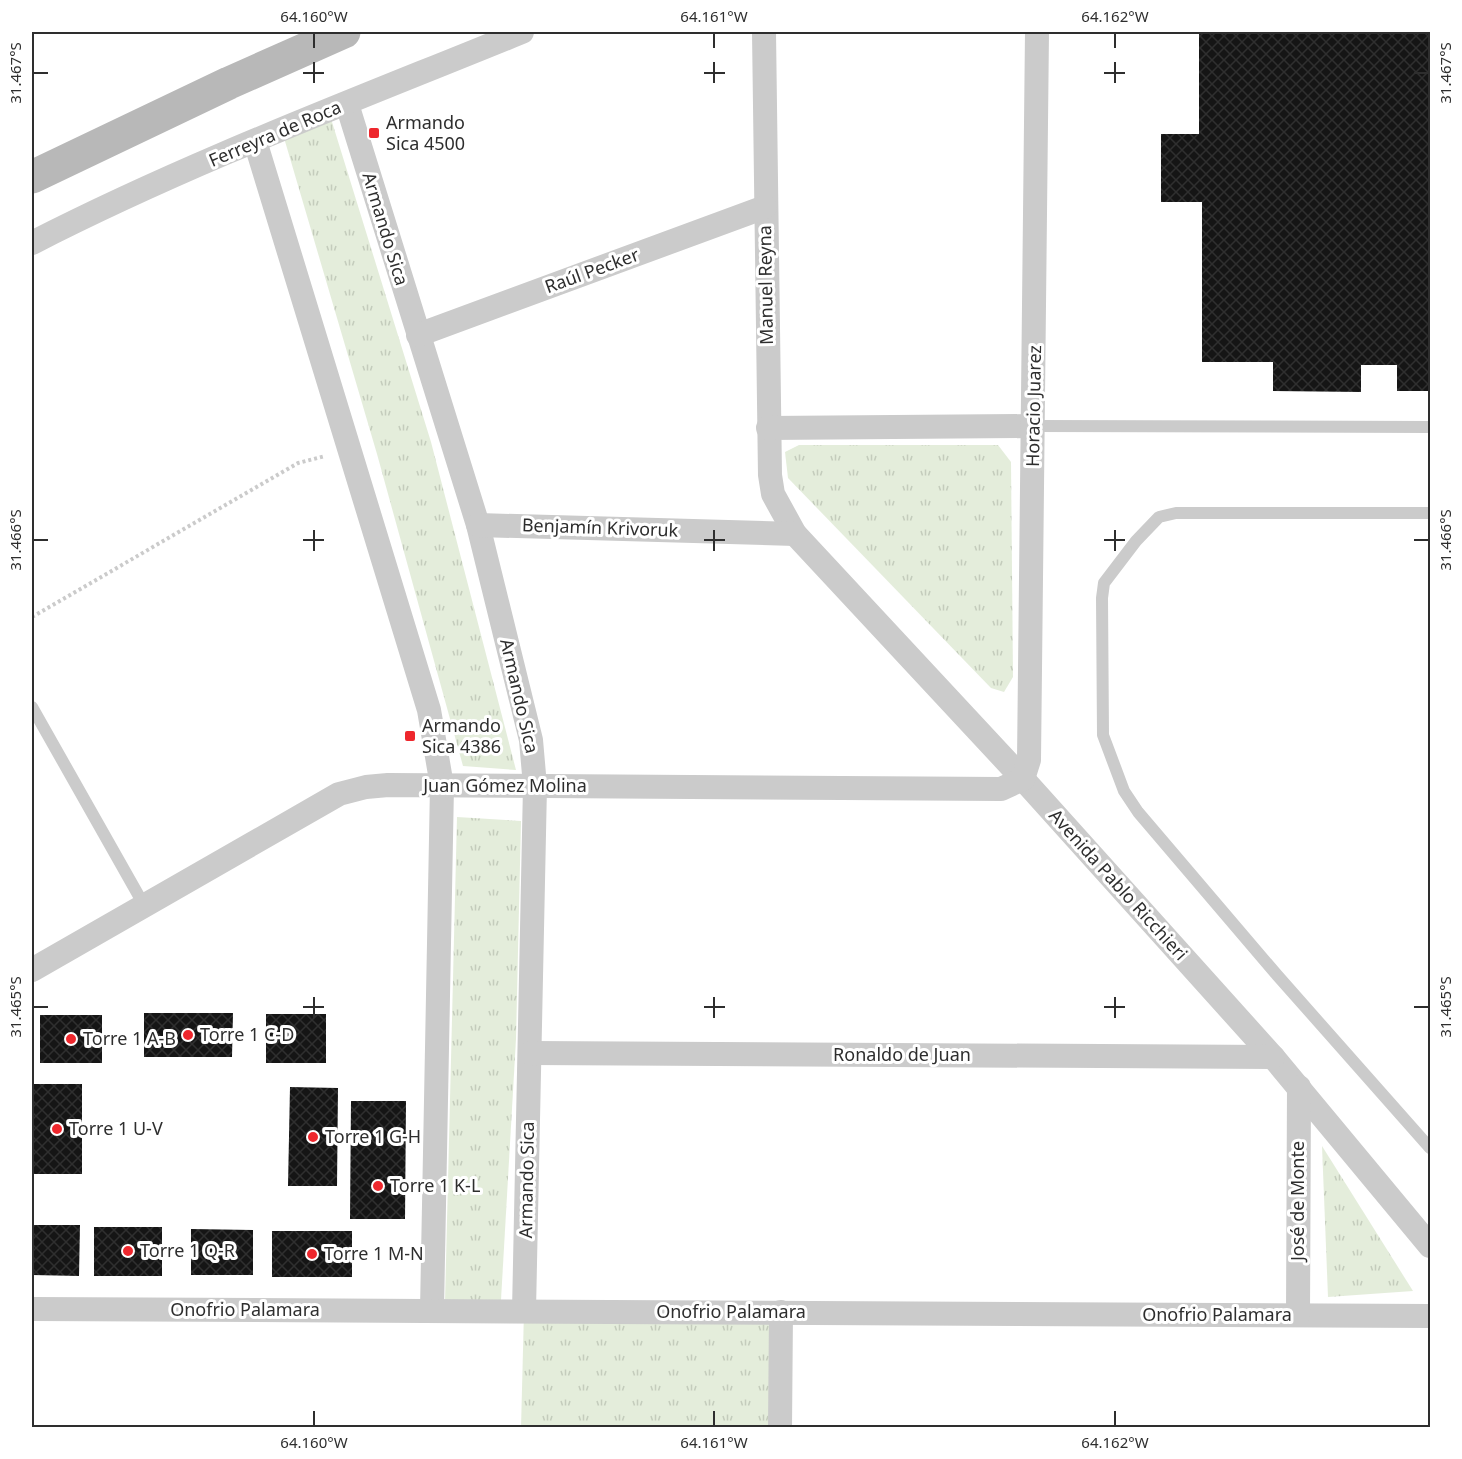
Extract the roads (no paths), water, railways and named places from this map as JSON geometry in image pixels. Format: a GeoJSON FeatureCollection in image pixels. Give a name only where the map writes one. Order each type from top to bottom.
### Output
{"type":"FeatureCollection","features":[{"type":"Feature","properties":{"kind":"street"},"geometry":{"type":"LineString","coordinates":[[32,177],[229,83],[344,32]]}},
{"type":"Feature","properties":{"kind":"street","name":"Ferreyra de Roca"},"geometry":{"type":"LineString","coordinates":[[32,243],[120,200],[255,141],[522,32]]}},
{"type":"Feature","properties":{"kind":"street","name":"Manuel Reyna"},"geometry":{"type":"LineString","coordinates":[[764,32],[770,475],[773,494],[795,534]]}},
{"type":"Feature","properties":{"kind":"street","name":"Horacio Juarez"},"geometry":{"type":"LineString","coordinates":[[1023,779],[1029,760],[1038,32]]}},
{"type":"Feature","properties":{"kind":"street","name":"Armando Sica"},"geometry":{"type":"LineString","coordinates":[[347,104],[478,525],[531,740],[536,786],[524,1311]]}},
{"type":"Feature","properties":{"kind":"street"},"geometry":{"type":"LineString","coordinates":[[255,141],[429,710],[442,786],[432,1310]]}},
{"type":"Feature","properties":{"kind":"street","name":"Raúl Pecker"},"geometry":{"type":"LineString","coordinates":[[418,335],[765,207]]}},
{"type":"Feature","properties":{"kind":"street"},"geometry":{"type":"LineString","coordinates":[[768,428],[1034,426]]}},
{"type":"Feature","properties":{"kind":"street","name":"Benjamín Krivoruk"},"geometry":{"type":"LineString","coordinates":[[478,525],[795,534]]}},
{"type":"Feature","properties":{"kind":"street","name":"Avenida Pablo Ricchieri"},"geometry":{"type":"LineString","coordinates":[[795,534],[1023,779],[1299,1087],[1431,1246]]}},
{"type":"Feature","properties":{"kind":"street","name":"Juan Gómez Molina"},"geometry":{"type":"LineString","coordinates":[[32,970],[339,794],[366,787],[388,784],[1001,789],[1023,779]]}},
{"type":"Feature","properties":{"kind":"street","name":"Ronaldo de Juan"},"geometry":{"type":"LineString","coordinates":[[530,1053],[1273,1058]]}},
{"type":"Feature","properties":{"kind":"street","name":"José de Monte"},"geometry":{"type":"LineString","coordinates":[[1298,1315],[1299,1087]]}},
{"type":"Feature","properties":{"kind":"street","name":"Onofrio Palamara"},"geometry":{"type":"LineString","coordinates":[[32,1309],[1431,1316]]}},
{"type":"Feature","properties":{"kind":"street"},"geometry":{"type":"LineString","coordinates":[[780,1428],[781,1312]]}},
{"type":"Feature","properties":{"kind":"lane"},"geometry":{"type":"LineString","coordinates":[[1034,426],[1431,427]]}},
{"type":"Feature","properties":{"kind":"lane"},"geometry":{"type":"LineString","coordinates":[[1431,513],[1176,513],[1159,517],[1104,583],[1102,598],[1103,735],[1124,791],[1138,812],[1269,966],[1431,1148]]}},
{"type":"Feature","properties":{"kind":"lane"},"geometry":{"type":"LineString","coordinates":[[32,707],[144,905]]}},
{"type":"Feature","properties":{"kind":"place","name":"Armando Sica 4500"},"geometry":{"type":"Point","coordinates":[374,133]}},
{"type":"Feature","properties":{"kind":"place","name":"Armando Sica 4386"},"geometry":{"type":"Point","coordinates":[410,736]}},
{"type":"Feature","properties":{"kind":"place","name":"Torre 1 C-D"},"geometry":{"type":"Point","coordinates":[188,1035]}},
{"type":"Feature","properties":{"kind":"place","name":"Torre 1 A-B"},"geometry":{"type":"Point","coordinates":[71,1039]}},
{"type":"Feature","properties":{"kind":"place","name":"Torre 1 U-V"},"geometry":{"type":"Point","coordinates":[57,1129]}},
{"type":"Feature","properties":{"kind":"place","name":"Torre 1 G-H"},"geometry":{"type":"Point","coordinates":[313,1137]}},
{"type":"Feature","properties":{"kind":"place","name":"Torre 1 K-L"},"geometry":{"type":"Point","coordinates":[378,1186]}},
{"type":"Feature","properties":{"kind":"place","name":"Torre 1 Q-R"},"geometry":{"type":"Point","coordinates":[128,1251]}},
{"type":"Feature","properties":{"kind":"place","name":"Torre 1 M-N"},"geometry":{"type":"Point","coordinates":[312,1254]}}]}
